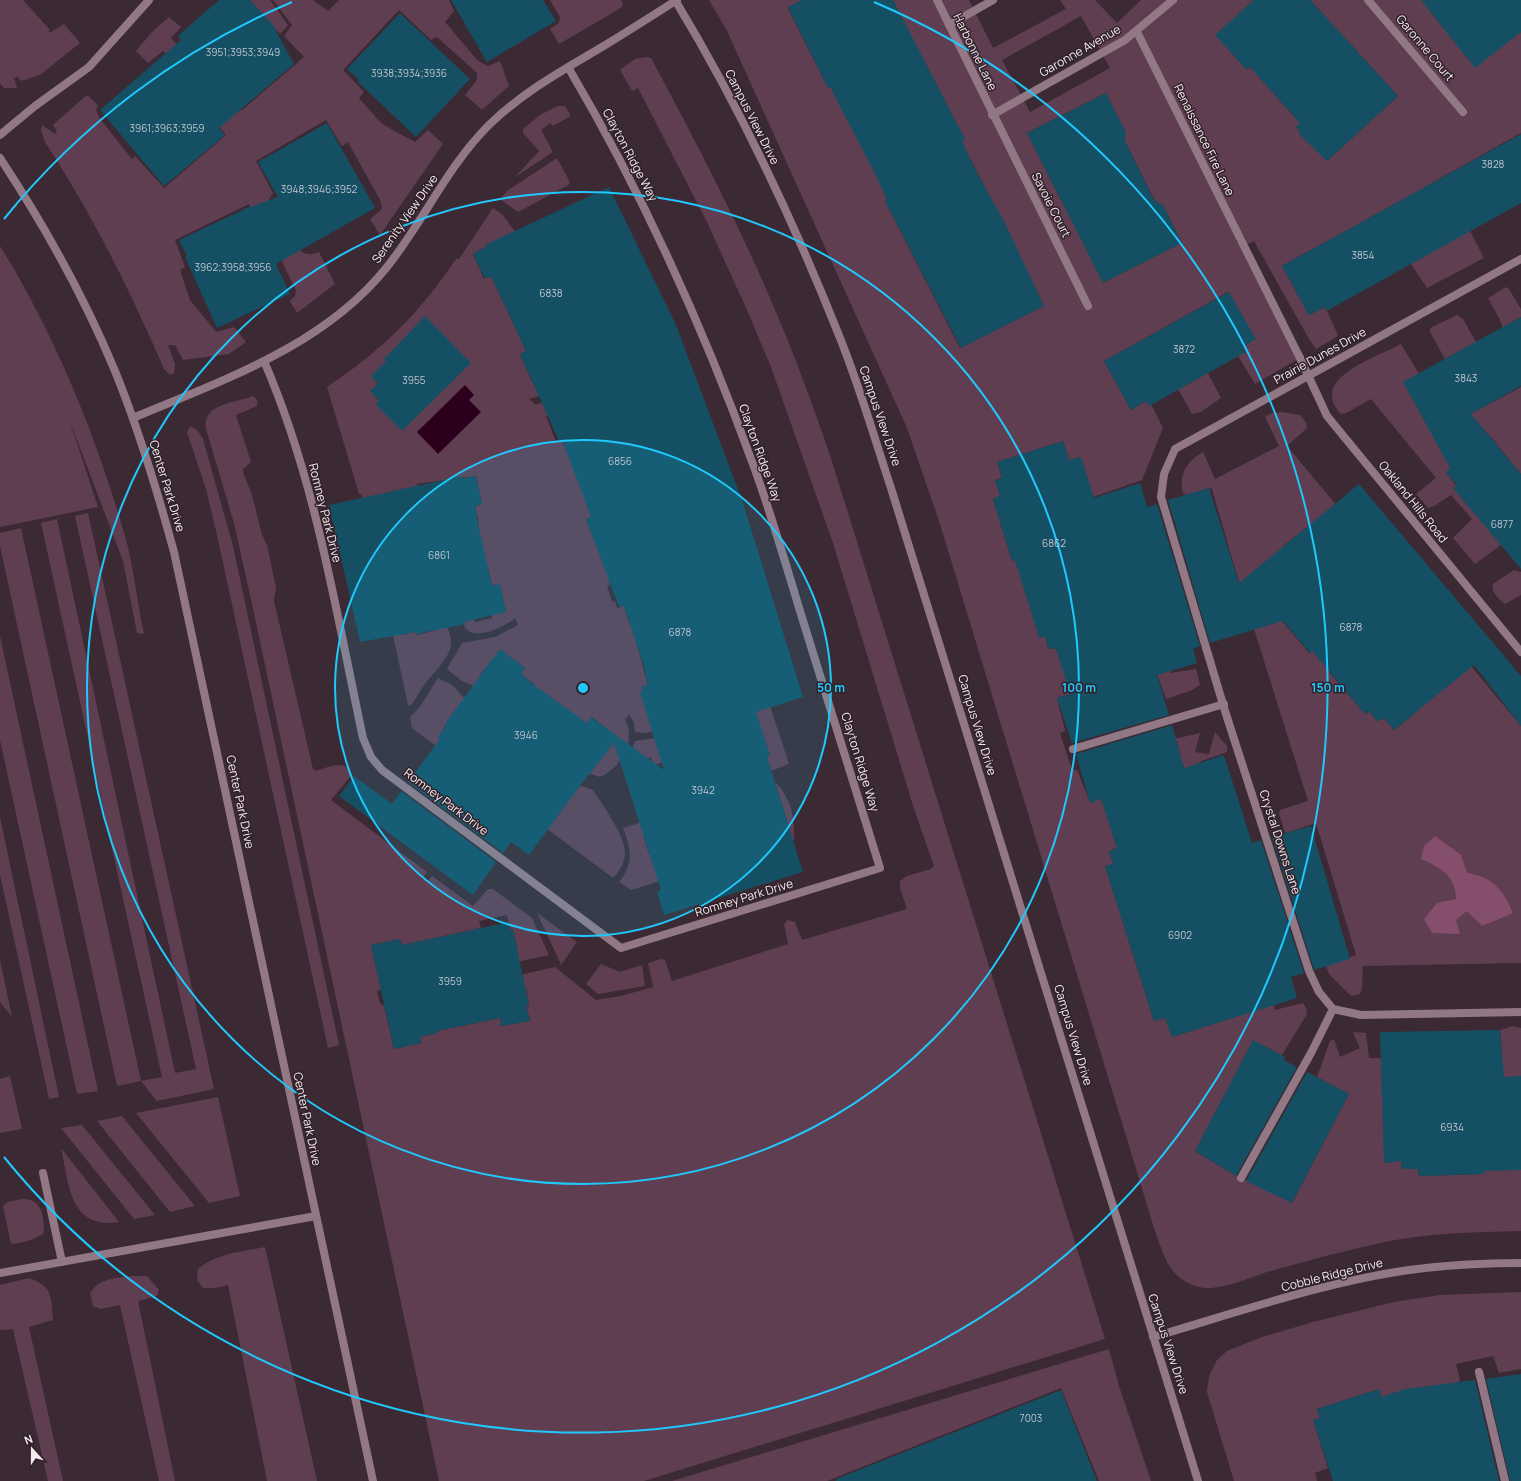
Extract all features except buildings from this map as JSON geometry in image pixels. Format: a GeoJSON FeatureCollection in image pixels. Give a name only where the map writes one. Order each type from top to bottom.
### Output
{"type":"FeatureCollection","features":[{"type":"Feature","properties":{"kind":"street"},"geometry":{"type":"LineString","coordinates":[[0,135],[35,106],[89,66],[149,0]]}},
{"type":"Feature","properties":{"kind":"street","name":"Serenity View Drive"},"geometry":{"type":"LineString","coordinates":[[133,418],[264,361],[325,326],[367,290],[397,255],[458,164],[489,125],[537,85],[676,0]]}},
{"type":"Feature","properties":{"kind":"street","name":"Campus View Drive"},"geometry":{"type":"LineString","coordinates":[[676,0],[734,105],[767,171],[839,334],[896,502],[1198,1481]]}},
{"type":"Feature","properties":{"kind":"street","name":"Harbonne Lane"},"geometry":{"type":"LineString","coordinates":[[937,0],[992,115]]}},
{"type":"Feature","properties":{"kind":"street"},"geometry":{"type":"LineString","coordinates":[[949,25],[993,0]]}},
{"type":"Feature","properties":{"kind":"street","name":"Garonne Avenue"},"geometry":{"type":"LineString","coordinates":[[992,115],[1137,32],[1174,0]]}},
{"type":"Feature","properties":{"kind":"street","name":"Garonne Court"},"geometry":{"type":"LineString","coordinates":[[1368,0],[1463,112]]}},
{"type":"Feature","properties":{"kind":"street","name":"Renaissance Fire Lane"},"geometry":{"type":"LineString","coordinates":[[1137,32],[1300,358]]}},
{"type":"Feature","properties":{"kind":"street","name":"Clayton Ridge Way"},"geometry":{"type":"LineString","coordinates":[[568,67],[621,160],[654,228],[683,289],[727,397],[754,467],[775,531],[880,868]]}},
{"type":"Feature","properties":{"kind":"street","name":"Savoie Court"},"geometry":{"type":"LineString","coordinates":[[992,115],[1088,306]]}},
{"type":"Feature","properties":{"kind":"street","name":"Center Park Drive"},"geometry":{"type":"LineString","coordinates":[[0,158],[44,228],[70,274],[109,357],[133,418],[160,501],[174,552],[373,1481]]}},
{"type":"Feature","properties":{"kind":"street","name":"Prairie Dunes Drive"},"geometry":{"type":"LineString","coordinates":[[1161,496],[1164,474],[1175,449],[1521,259]]}},
{"type":"Feature","properties":{"kind":"street","name":"Oakland Hills Road"},"geometry":{"type":"LineString","coordinates":[[1300,358],[1327,416],[1521,652]]}},
{"type":"Feature","properties":{"kind":"street","name":"Romney Park Drive"},"geometry":{"type":"LineString","coordinates":[[264,361],[310,492],[364,738],[371,757],[382,770],[621,948],[880,868]]}},
{"type":"Feature","properties":{"kind":"street","name":"Crystal Downs Lane"},"geometry":{"type":"LineString","coordinates":[[1161,496],[1224,704],[1309,971],[1319,992],[1333,1009]]}},
{"type":"Feature","properties":{"kind":"street"},"geometry":{"type":"LineString","coordinates":[[1073,749],[1224,704]]}},
{"type":"Feature","properties":{"kind":"street"},"geometry":{"type":"LineString","coordinates":[[1241,1178],[1311,1053],[1333,1009],[1361,1015],[1521,1012]]}},
{"type":"Feature","properties":{"kind":"street"},"geometry":{"type":"LineString","coordinates":[[44,1173],[62,1262]]}},
{"type":"Feature","properties":{"kind":"street"},"geometry":{"type":"LineString","coordinates":[[0,1273],[316,1216]]}},
{"type":"Feature","properties":{"kind":"street","name":"Cobble Ridge Drive"},"geometry":{"type":"LineString","coordinates":[[1153,1337],[1362,1279],[1408,1270],[1451,1265],[1521,1263]]}},
{"type":"Feature","properties":{"kind":"street"},"geometry":{"type":"LineString","coordinates":[[1479,1372],[1505,1481]]}},
{"type":"Feature","properties":{"kind":"shaded area"},"geometry":{"type":"Polygon","coordinates":[[[0,0],[23,0],[50,30],[48,32],[51,32],[64,24],[80,43],[40,75],[21,81],[18,77],[14,78],[17,88],[4,88],[0,83],[0,0]]]}},
{"type":"Feature","properties":{"kind":"shaded area"},"geometry":{"type":"Polygon","coordinates":[[[250,0],[270,0],[288,25],[280,34],[250,0]]]}},
{"type":"Feature","properties":{"kind":"shaded area"},"geometry":{"type":"Polygon","coordinates":[[[273,0],[313,0],[328,11],[339,0],[449,0],[454,11],[445,22],[478,61],[488,66],[500,61],[509,86],[482,110],[465,95],[477,80],[477,73],[437,37],[431,40],[399,10],[343,70],[364,92],[359,98],[382,124],[415,142],[428,130],[443,144],[380,235],[370,219],[382,209],[381,202],[348,142],[342,146],[326,120],[256,161],[273,193],[269,199],[293,241],[301,251],[306,254],[319,252],[335,284],[297,313],[290,301],[295,296],[296,291],[272,240],[268,242],[249,204],[175,240],[185,267],[180,270],[190,300],[216,332],[234,327],[246,342],[229,354],[183,360],[175,345],[168,345],[175,364],[174,374],[169,374],[164,369],[124,281],[79,197],[45,142],[41,131],[42,125],[55,134],[57,131],[53,125],[87,95],[98,105],[96,110],[100,119],[132,159],[135,156],[164,188],[226,135],[208,112],[216,103],[163,51],[148,63],[136,51],[152,32],[169,17],[181,27],[171,38],[212,84],[215,83],[241,111],[304,57],[284,36],[292,25],[273,0]]]}},
{"type":"Feature","properties":{"kind":"shaded area"},"geometry":{"type":"Polygon","coordinates":[[[550,0],[621,0],[623,4],[621,8],[559,44],[550,29],[559,23],[560,17],[550,0]]]}},
{"type":"Feature","properties":{"kind":"shaded area"},"geometry":{"type":"Polygon","coordinates":[[[709,0],[802,0],[788,8],[828,88],[915,44],[893,0],[969,0],[993,48],[1066,9],[1060,0],[1095,0],[1117,23],[1141,0],[1254,0],[1216,35],[1247,70],[1250,67],[1300,123],[1296,127],[1327,161],[1398,96],[1310,0],[1440,0],[1428,9],[1465,55],[1521,32],[1521,133],[1423,188],[1470,231],[1484,258],[1427,288],[1411,264],[1424,257],[1421,252],[1407,197],[1282,266],[1309,315],[1325,307],[1337,333],[1338,336],[1316,349],[1254,241],[1244,246],[1300,358],[1255,384],[1238,356],[1243,347],[1255,339],[1228,292],[1104,361],[1131,410],[1146,401],[1149,405],[1151,404],[1163,428],[1142,480],[1093,497],[1081,457],[1069,460],[1063,441],[997,462],[1002,478],[995,480],[1000,496],[993,499],[1012,561],[1021,558],[1040,638],[1045,636],[1048,648],[1056,649],[1061,664],[1138,574],[1171,673],[1196,669],[1200,685],[1190,691],[1166,699],[1155,668],[1057,698],[1065,731],[1060,733],[1072,770],[1077,770],[1090,802],[1185,772],[1177,742],[1174,739],[1200,733],[1195,752],[1209,754],[1215,732],[1227,746],[1227,752],[1199,762],[1275,1010],[1303,1003],[1307,1014],[1282,1055],[1253,1041],[1195,1151],[1226,1170],[1292,1203],[1349,1094],[1317,1077],[1330,1041],[1334,1039],[1340,1057],[1360,1048],[1353,1032],[1366,1033],[1369,1058],[1442,1059],[1502,1052],[1500,1030],[1513,1026],[1521,1028],[1521,1076],[1385,1163],[1401,1161],[1402,1169],[1418,1169],[1419,1176],[1484,1174],[1484,1165],[1521,1170],[1521,1231],[1448,1234],[1394,1240],[1321,1257],[1267,1272],[1233,1284],[1215,1288],[1199,1287],[1189,1283],[1180,1278],[1169,1265],[1164,1256],[1154,1228],[940,524],[907,428],[727,31],[709,0]],[[1081,16],[1002,60],[1030,112],[1110,68],[1081,16]],[[1106,93],[1027,133],[1061,200],[1182,243],[1163,205],[1157,205],[1124,139],[1126,133],[1106,93]],[[970,158],[885,201],[960,348],[1044,306],[970,158]],[[1112,833],[1117,848],[1109,851],[1113,864],[1105,866],[1154,1021],[1165,1018],[1172,1037],[1238,1016],[1112,833]]]}},
{"type":"Feature","properties":{"kind":"shaded area"},"geometry":{"type":"Polygon","coordinates":[[[647,57],[651,58],[739,230],[771,300],[798,365],[830,455],[1105,1339],[644,1481],[439,1481],[252,604],[234,523],[206,429],[206,420],[209,414],[222,405],[246,398],[253,396],[257,400],[257,406],[236,415],[251,462],[243,469],[243,472],[252,495],[262,535],[267,545],[276,588],[274,601],[313,769],[316,771],[330,766],[340,765],[348,768],[351,773],[350,777],[331,800],[427,872],[423,877],[428,881],[432,876],[473,906],[488,889],[493,889],[532,918],[549,955],[517,962],[517,947],[513,930],[510,930],[507,915],[479,921],[481,928],[402,945],[400,939],[371,945],[381,990],[377,991],[380,1003],[384,1006],[394,1049],[421,1043],[420,1037],[437,1033],[437,1031],[500,1018],[502,1026],[530,1020],[526,1006],[529,1005],[526,988],[523,989],[520,975],[555,967],[596,1000],[621,996],[653,987],[648,963],[661,959],[665,960],[672,981],[788,944],[784,924],[788,920],[795,922],[802,940],[907,909],[900,888],[900,881],[907,876],[931,869],[934,866],[914,809],[833,543],[771,367],[707,222],[638,88],[632,91],[620,70],[635,59],[647,57]]]}},
{"type":"Feature","properties":{"kind":"shaded area"},"geometry":{"type":"Polygon","coordinates":[[[558,106],[565,106],[570,114],[569,117],[553,126],[550,123],[541,130],[553,152],[515,177],[539,151],[523,133],[523,129],[540,115],[558,106]]]}},
{"type":"Feature","properties":{"kind":"shaded area"},"geometry":{"type":"Polygon","coordinates":[[[557,158],[570,182],[568,185],[518,212],[500,199],[507,191],[557,158]]]}},
{"type":"Feature","properties":{"kind":"shaded area"},"geometry":{"type":"Polygon","coordinates":[[[493,208],[502,214],[516,233],[485,245],[486,247],[473,254],[484,279],[491,276],[526,351],[520,354],[531,380],[543,395],[529,399],[536,405],[561,394],[560,410],[546,416],[556,442],[562,440],[587,499],[585,500],[591,517],[586,519],[596,545],[623,577],[609,581],[610,585],[607,586],[612,602],[615,601],[617,608],[624,606],[629,623],[631,623],[648,685],[642,687],[643,691],[640,692],[663,730],[645,733],[635,732],[634,723],[629,714],[625,720],[629,736],[628,744],[624,753],[614,767],[600,777],[586,772],[614,734],[592,717],[587,723],[534,687],[535,685],[521,674],[525,668],[502,651],[491,661],[480,675],[482,678],[476,687],[462,681],[447,669],[462,643],[495,637],[518,625],[515,618],[503,626],[487,632],[479,633],[471,632],[466,628],[463,621],[474,619],[475,622],[492,618],[492,615],[506,612],[500,585],[492,585],[477,524],[479,524],[475,506],[482,504],[476,476],[416,484],[419,488],[403,489],[386,493],[401,635],[416,632],[416,635],[434,631],[433,628],[447,625],[451,640],[451,646],[445,659],[412,704],[410,706],[408,705],[375,551],[361,494],[359,494],[327,387],[382,345],[413,314],[428,297],[456,259],[459,259],[493,208]]]}},
{"type":"Feature","properties":{"kind":"shaded area"},"geometry":{"type":"Polygon","coordinates":[[[0,246],[20,279],[56,350],[72,386],[101,461],[114,499],[131,560],[144,634],[137,633],[123,561],[69,419],[98,507],[0,527],[0,246]]]}},
{"type":"Feature","properties":{"kind":"shaded area"},"geometry":{"type":"Polygon","coordinates":[[[1506,287],[1509,289],[1521,309],[1521,317],[1502,328],[1502,324],[1488,298],[1506,287]]]}},
{"type":"Feature","properties":{"kind":"shaded area"},"geometry":{"type":"Polygon","coordinates":[[[1457,315],[1463,319],[1476,342],[1445,359],[1430,332],[1430,328],[1457,315]]]}},
{"type":"Feature","properties":{"kind":"shaded area"},"geometry":{"type":"Polygon","coordinates":[[[1401,344],[1418,372],[1467,416],[1521,387],[1521,474],[1490,436],[1446,472],[1501,545],[1475,564],[1453,538],[1472,519],[1451,495],[1434,506],[1428,508],[1416,494],[1436,478],[1371,399],[1346,413],[1341,414],[1333,401],[1333,390],[1339,379],[1363,362],[1401,344]]]}},
{"type":"Feature","properties":{"kind":"shaded area"},"geometry":{"type":"Polygon","coordinates":[[[1208,373],[1221,398],[1201,412],[1192,414],[1178,389],[1208,373]]]}},
{"type":"Feature","properties":{"kind":"shaded area"},"geometry":{"type":"Polygon","coordinates":[[[465,385],[474,395],[469,400],[481,412],[438,454],[417,432],[465,385]]]}},
{"type":"Feature","properties":{"kind":"shaded area"},"geometry":{"type":"Polygon","coordinates":[[[1281,412],[1300,415],[1306,422],[1307,428],[1287,446],[1521,726],[1521,963],[1363,966],[1362,989],[1360,994],[1351,996],[1329,974],[1326,966],[1356,955],[1316,823],[1285,833],[1279,814],[1280,810],[1308,801],[1233,562],[1212,489],[1209,488],[1186,495],[1183,493],[1182,486],[1183,474],[1188,464],[1203,452],[1215,479],[1279,446],[1265,417],[1272,413],[1281,412]],[[1311,524],[1282,547],[1268,604],[1309,653],[1316,648],[1333,667],[1329,672],[1365,714],[1369,711],[1377,721],[1384,718],[1394,730],[1414,714],[1311,524]]]}},
{"type":"Feature","properties":{"kind":"shaded area"},"geometry":{"type":"Polygon","coordinates":[[[190,426],[197,430],[203,439],[233,546],[339,1045],[328,1048],[217,535],[206,489],[187,432],[190,426]]]}},
{"type":"Feature","properties":{"kind":"shaded area"},"geometry":{"type":"Polygon","coordinates":[[[88,513],[214,1089],[157,1101],[141,1081],[162,1077],[41,523],[57,519],[175,1073],[196,1069],[75,516],[88,513]]]}},
{"type":"Feature","properties":{"kind":"shaded area"},"geometry":{"type":"Polygon","coordinates":[[[21,528],[141,1081],[117,1086],[0,546],[0,533],[21,528]]]}},
{"type":"Feature","properties":{"kind":"shaded area"},"geometry":{"type":"Polygon","coordinates":[[[1514,570],[1521,572],[1521,595],[1505,604],[1494,593],[1493,584],[1514,570]]]}},
{"type":"Feature","properties":{"kind":"shaded area"},"geometry":{"type":"Polygon","coordinates":[[[0,636],[98,1091],[77,1094],[0,740],[0,636]]]}},
{"type":"Feature","properties":{"kind":"shaded area"},"geometry":{"type":"Polygon","coordinates":[[[438,678],[452,685],[466,700],[456,709],[438,737],[593,790],[617,828],[624,845],[625,856],[623,863],[613,878],[412,728],[410,717],[419,708],[438,678]]]}},
{"type":"Feature","properties":{"kind":"shaded area"},"geometry":{"type":"Polygon","coordinates":[[[770,706],[789,764],[771,771],[767,757],[770,755],[764,737],[653,765],[651,757],[625,766],[635,741],[662,737],[770,706]]]}},
{"type":"Feature","properties":{"kind":"shaded area"},"geometry":{"type":"Polygon","coordinates":[[[775,782],[785,794],[791,808],[794,824],[794,840],[631,890],[619,882],[627,869],[630,856],[628,842],[623,828],[642,822],[647,837],[644,838],[649,854],[789,827],[775,782]]]}},
{"type":"Feature","properties":{"kind":"shaded area"},"geometry":{"type":"Polygon","coordinates":[[[0,817],[59,1097],[49,1099],[0,875],[0,817]]]}},
{"type":"Feature","properties":{"kind":"shaded area"},"geometry":{"type":"Polygon","coordinates":[[[1435,836],[1461,855],[1467,873],[1484,878],[1496,886],[1501,891],[1513,913],[1482,926],[1467,911],[1456,920],[1460,934],[1432,933],[1424,919],[1437,903],[1456,899],[1453,884],[1446,873],[1421,859],[1424,846],[1435,836]]]}},
{"type":"Feature","properties":{"kind":"shaded area"},"geometry":{"type":"Polygon","coordinates":[[[537,913],[577,942],[561,965],[559,960],[537,913]]]}},
{"type":"Feature","properties":{"kind":"shaded area"},"geometry":{"type":"Polygon","coordinates":[[[0,960],[12,1017],[0,1002],[0,960]]]}},
{"type":"Feature","properties":{"kind":"shaded area"},"geometry":{"type":"Polygon","coordinates":[[[601,964],[620,972],[642,965],[645,986],[598,994],[586,984],[601,964]]]}},
{"type":"Feature","properties":{"kind":"shaded area"},"geometry":{"type":"Polygon","coordinates":[[[10,1076],[22,1129],[0,1133],[0,1079],[10,1076]]]}},
{"type":"Feature","properties":{"kind":"shaded area"},"geometry":{"type":"Polygon","coordinates":[[[218,1097],[240,1196],[209,1203],[136,1113],[218,1097]]]}},
{"type":"Feature","properties":{"kind":"shaded area"},"geometry":{"type":"Polygon","coordinates":[[[122,1116],[195,1206],[170,1212],[97,1121],[122,1116]]]}},
{"type":"Feature","properties":{"kind":"shaded area"},"geometry":{"type":"Polygon","coordinates":[[[82,1125],[155,1215],[134,1219],[61,1128],[82,1125]]]}},
{"type":"Feature","properties":{"kind":"shaded area"},"geometry":{"type":"Polygon","coordinates":[[[61,1148],[119,1222],[102,1223],[90,1219],[81,1211],[74,1201],[70,1189],[61,1148]]]}},
{"type":"Feature","properties":{"kind":"shaded area"},"geometry":{"type":"Polygon","coordinates":[[[29,1199],[38,1205],[42,1215],[44,1233],[28,1241],[11,1244],[3,1206],[8,1202],[29,1199]]]}},
{"type":"Feature","properties":{"kind":"shaded area"},"geometry":{"type":"Polygon","coordinates":[[[265,1247],[317,1481],[267,1481],[228,1285],[215,1288],[203,1288],[197,1280],[198,1269],[221,1256],[265,1247]]]}},
{"type":"Feature","properties":{"kind":"shaded area"},"geometry":{"type":"Polygon","coordinates":[[[147,1276],[159,1290],[157,1296],[138,1301],[175,1481],[159,1481],[120,1305],[101,1309],[93,1306],[90,1294],[93,1289],[103,1282],[114,1278],[147,1276]]]}},
{"type":"Feature","properties":{"kind":"shaded area"},"geometry":{"type":"Polygon","coordinates":[[[29,1278],[43,1285],[47,1289],[51,1299],[53,1320],[29,1327],[63,1481],[48,1481],[13,1329],[0,1330],[0,1285],[29,1278]]]}},
{"type":"Feature","properties":{"kind":"shaded area"},"geometry":{"type":"Polygon","coordinates":[[[1521,1292],[1521,1369],[1499,1373],[1493,1356],[1456,1364],[1460,1380],[1458,1383],[1381,1397],[1379,1389],[1317,1409],[1320,1418],[1313,1420],[1328,1468],[1315,1473],[1317,1481],[1234,1481],[1207,1392],[1209,1376],[1217,1360],[1227,1351],[1262,1337],[1313,1322],[1394,1302],[1440,1295],[1521,1292]]]}},
{"type":"Feature","properties":{"kind":"shaded area"},"geometry":{"type":"Polygon","coordinates":[[[1109,1349],[1119,1386],[1151,1481],[1099,1481],[1061,1388],[827,1481],[672,1481],[1109,1349]]]}}]}
